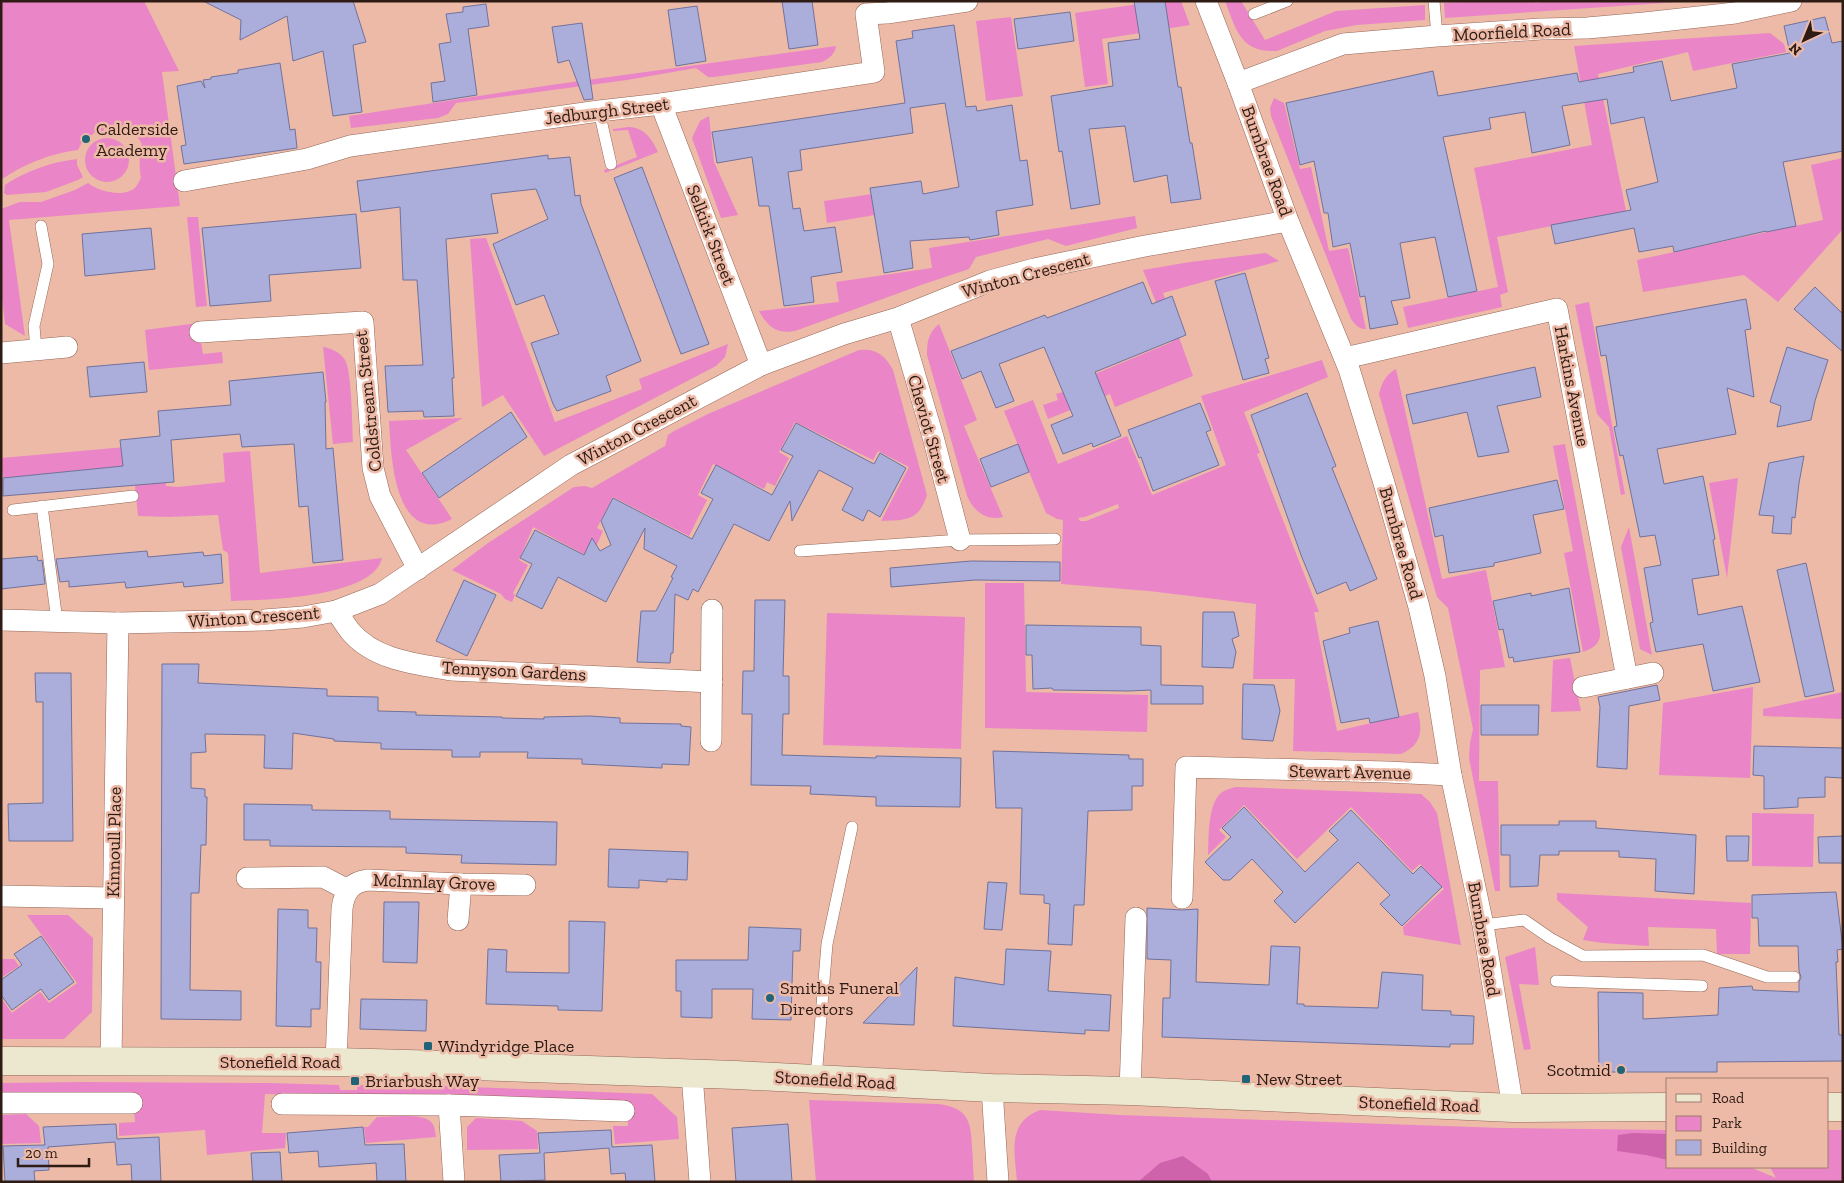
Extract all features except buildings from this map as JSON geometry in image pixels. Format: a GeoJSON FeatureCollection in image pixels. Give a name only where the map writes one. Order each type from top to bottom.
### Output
{"type":"FeatureCollection","features":[{"type":"Feature","properties":{"kind":"street","name":"Jedburgh Street"},"geometry":{"type":"LineString","coordinates":[[184,181],[307,159],[350,146],[661,104],[874,72],[866,14],[967,1]]}},
{"type":"Feature","properties":{"kind":"street","name":"Burnbrae Road"},"geometry":{"type":"LineString","coordinates":[[1206,1],[1288,221],[1345,358],[1419,607],[1435,676],[1451,775],[1483,925],[1513,1108]]}},
{"type":"Feature","properties":{"kind":"street","name":"Moorfield Road"},"geometry":{"type":"LineString","coordinates":[[1238,83],[1343,44],[1644,23],[1735,13],[1791,1]]}},
{"type":"Feature","properties":{"kind":"street","name":"Selkirk Street"},"geometry":{"type":"LineString","coordinates":[[661,104],[761,365]]}},
{"type":"Feature","properties":{"kind":"street","name":"Winton Crescent"},"geometry":{"type":"LineString","coordinates":[[1,620],[118,623],[264,620],[303,617],[336,611],[380,594],[571,465],[761,365],[844,334],[898,318],[990,281],[1034,269],[1145,246],[1288,221]]}},
{"type":"Feature","properties":{"kind":"street","name":"Harkins Avenue"},"geometry":{"type":"LineString","coordinates":[[1345,358],[1557,309],[1627,678]]}},
{"type":"Feature","properties":{"kind":"street","name":"Cheviot Street"},"geometry":{"type":"LineString","coordinates":[[898,318],[933,437],[960,540]]}},
{"type":"Feature","properties":{"kind":"street","name":"Coldstream Street"},"geometry":{"type":"LineString","coordinates":[[200,332],[363,322],[373,468],[380,496],[418,569]]}},
{"type":"Feature","properties":{"kind":"street"},"geometry":{"type":"LineString","coordinates":[[1,353],[68,347]]}},
{"type":"Feature","properties":{"kind":"street"},"geometry":{"type":"LineString","coordinates":[[711,742],[712,610]]}},
{"type":"Feature","properties":{"kind":"street","name":"Tennyson Gardens"},"geometry":{"type":"LineString","coordinates":[[336,611],[351,632],[380,654],[416,664],[451,670],[712,682]]}},
{"type":"Feature","properties":{"kind":"street","name":"Kinnoull Place"},"geometry":{"type":"LineString","coordinates":[[111,1061],[118,623]]}},
{"type":"Feature","properties":{"kind":"street"},"geometry":{"type":"LineString","coordinates":[[1583,687],[1653,673]]}},
{"type":"Feature","properties":{"kind":"street","name":"Stewart Avenue"},"geometry":{"type":"LineString","coordinates":[[1182,898],[1186,767],[1451,775]]}},
{"type":"Feature","properties":{"kind":"street","name":"McInnlay Grove"},"geometry":{"type":"LineString","coordinates":[[247,878],[322,877],[348,890]]}},
{"type":"Feature","properties":{"kind":"street","name":"McInnlay Grove"},"geometry":{"type":"LineString","coordinates":[[336,1062],[343,898],[357,881],[525,885]]}},
{"type":"Feature","properties":{"kind":"street"},"geometry":{"type":"LineString","coordinates":[[458,920],[461,884]]}},
{"type":"Feature","properties":{"kind":"street"},"geometry":{"type":"LineString","coordinates":[[1,896],[113,898]]}},
{"type":"Feature","properties":{"kind":"street"},"geometry":{"type":"LineString","coordinates":[[1130,1091],[1136,918]]}},
{"type":"Feature","properties":{"kind":"street","name":"Stonefield Road"},"geometry":{"type":"LineString","coordinates":[[1,1061],[336,1062],[816,1078],[992,1088],[1130,1091],[1513,1108],[1666,1107]]}},
{"type":"Feature","properties":{"kind":"street"},"geometry":{"type":"LineString","coordinates":[[692,1074],[700,1182]]}},
{"type":"Feature","properties":{"kind":"street"},"geometry":{"type":"LineString","coordinates":[[992,1088],[998,1182]]}},
{"type":"Feature","properties":{"kind":"street"},"geometry":{"type":"LineString","coordinates":[[1,1103],[132,1103]]}},
{"type":"Feature","properties":{"kind":"street"},"geometry":{"type":"LineString","coordinates":[[282,1104],[449,1105],[624,1110]]}},
{"type":"Feature","properties":{"kind":"street"},"geometry":{"type":"LineString","coordinates":[[449,1105],[454,1182]]}},
{"type":"Feature","properties":{"kind":"street"},"geometry":{"type":"LineString","coordinates":[[1829,1107],[1843,1107]]}},
{"type":"Feature","properties":{"kind":"lane"},"geometry":{"type":"LineString","coordinates":[[1254,14],[1287,1]]}},
{"type":"Feature","properties":{"kind":"lane"},"geometry":{"type":"LineString","coordinates":[[1434,1],[1437,36]]}},
{"type":"Feature","properties":{"kind":"lane"},"geometry":{"type":"LineString","coordinates":[[599,111],[611,164]]}},
{"type":"Feature","properties":{"kind":"lane"},"geometry":{"type":"LineString","coordinates":[[36,350],[34,326],[48,264],[41,226]]}},
{"type":"Feature","properties":{"kind":"lane"},"geometry":{"type":"LineString","coordinates":[[13,510],[133,496]]}},
{"type":"Feature","properties":{"kind":"lane"},"geometry":{"type":"LineString","coordinates":[[42,506],[56,621]]}},
{"type":"Feature","properties":{"kind":"lane"},"geometry":{"type":"LineString","coordinates":[[800,551],[960,540],[1055,539]]}},
{"type":"Feature","properties":{"kind":"lane"},"geometry":{"type":"LineString","coordinates":[[816,1078],[827,944],[852,827]]}},
{"type":"Feature","properties":{"kind":"lane"},"geometry":{"type":"LineString","coordinates":[[1483,925],[1524,920],[1550,938],[1583,956],[1703,955],[1767,977],[1794,977]]}},
{"type":"Feature","properties":{"kind":"lane"},"geometry":{"type":"LineString","coordinates":[[1556,981],[1702,986]]}},
{"type":"Feature","properties":{"kind":"green space","name":"Calderside Academy"},"geometry":{"type":"Polygon","coordinates":[[[1,1],[144,1],[179,71],[162,72],[180,206],[9,220],[25,336],[5,324],[1,288],[1,209],[20,202],[41,202],[75,190],[88,183],[98,189],[111,192],[124,193],[130,191],[136,187],[141,178],[140,153],[142,144],[137,136],[130,131],[97,131],[82,142],[78,150],[38,160],[1,180],[1,1]]]}},
{"type":"Feature","properties":{"kind":"green space"},"geometry":{"type":"Polygon","coordinates":[[[1161,1],[1181,1],[1190,25],[1102,39],[1108,84],[1085,87],[1075,13],[1161,1]]]}},
{"type":"Feature","properties":{"kind":"green space"},"geometry":{"type":"Polygon","coordinates":[[[1225,1],[1241,1],[1265,40],[1336,11],[1425,5],[1425,20],[1357,25],[1325,31],[1277,51],[1265,51],[1255,48],[1242,38],[1225,1]]]}},
{"type":"Feature","properties":{"kind":"green space"},"geometry":{"type":"Polygon","coordinates":[[[1535,1],[1535,3],[1545,1],[1693,1],[1445,18],[1444,3],[1535,1]]]}},
{"type":"Feature","properties":{"kind":"green space"},"geometry":{"type":"Polygon","coordinates":[[[1011,17],[1023,96],[986,101],[976,21],[1011,17]]]}},
{"type":"Feature","properties":{"kind":"green space"},"geometry":{"type":"Polygon","coordinates":[[[1770,33],[1784,44],[1786,52],[1693,71],[1688,52],[1598,74],[1626,211],[1497,237],[1508,292],[1500,295],[1502,307],[1408,328],[1403,307],[1498,287],[1474,168],[1592,145],[1574,46],[1770,33]]]}},
{"type":"Feature","properties":{"kind":"green space"},"geometry":{"type":"Polygon","coordinates":[[[836,46],[832,56],[822,62],[714,77],[708,77],[696,68],[627,80],[456,103],[448,114],[438,118],[351,128],[349,116],[551,85],[836,46]]]}},
{"type":"Feature","properties":{"kind":"green space"},"geometry":{"type":"Polygon","coordinates":[[[1274,98],[1284,103],[1300,169],[1311,167],[1329,251],[1348,248],[1366,329],[1359,327],[1351,319],[1271,116],[1270,108],[1274,98]]]}},
{"type":"Feature","properties":{"kind":"green space"},"geometry":{"type":"Polygon","coordinates":[[[709,116],[714,162],[738,215],[721,218],[692,138],[700,121],[709,116]]]}},
{"type":"Feature","properties":{"kind":"green space"},"geometry":{"type":"Polygon","coordinates":[[[629,127],[644,132],[658,152],[605,173],[604,170],[637,157],[628,130],[613,131],[613,129],[629,127]]]}},
{"type":"Feature","properties":{"kind":"green space"},"geometry":{"type":"Polygon","coordinates":[[[111,138],[123,144],[128,152],[128,168],[123,176],[115,181],[103,182],[91,176],[86,168],[85,156],[91,144],[99,139],[111,138]]]}},
{"type":"Feature","properties":{"kind":"green space"},"geometry":{"type":"Polygon","coordinates":[[[1843,158],[1843,229],[1778,302],[1744,275],[1643,292],[1637,260],[1823,220],[1811,165],[1843,158]]]}},
{"type":"Feature","properties":{"kind":"green space"},"geometry":{"type":"Polygon","coordinates":[[[77,159],[77,165],[83,177],[78,180],[46,192],[7,195],[4,193],[5,185],[21,175],[58,162],[77,159]]]}},
{"type":"Feature","properties":{"kind":"green space"},"geometry":{"type":"Polygon","coordinates":[[[915,188],[923,207],[827,223],[824,201],[915,188]]]}},
{"type":"Feature","properties":{"kind":"green space"},"geometry":{"type":"Polygon","coordinates":[[[1135,216],[1137,228],[1066,246],[1048,239],[976,257],[969,269],[795,331],[788,332],[773,328],[759,311],[839,302],[836,282],[932,268],[929,248],[1135,216]]]}},
{"type":"Feature","properties":{"kind":"green space"},"geometry":{"type":"Polygon","coordinates":[[[187,217],[198,217],[207,306],[196,307],[187,217]]]}},
{"type":"Feature","properties":{"kind":"green space"},"geometry":{"type":"Polygon","coordinates":[[[486,238],[555,422],[642,389],[639,379],[728,344],[725,357],[716,366],[544,456],[503,395],[482,407],[470,239],[486,238]]]}},
{"type":"Feature","properties":{"kind":"green space"},"geometry":{"type":"Polygon","coordinates":[[[1266,253],[1279,261],[1163,293],[1193,376],[1115,407],[1110,394],[1048,419],[1043,405],[1058,400],[1056,394],[1063,392],[1061,388],[1172,342],[1143,270],[1266,253]]]}},
{"type":"Feature","properties":{"kind":"green space"},"geometry":{"type":"Polygon","coordinates":[[[1589,302],[1625,494],[1621,495],[1609,427],[1597,414],[1575,305],[1589,302]]]}},
{"type":"Feature","properties":{"kind":"green space"},"geometry":{"type":"Polygon","coordinates":[[[198,323],[203,354],[222,352],[223,363],[149,370],[145,330],[198,323]]]}},
{"type":"Feature","properties":{"kind":"green space"},"geometry":{"type":"Polygon","coordinates":[[[939,324],[977,420],[964,426],[1003,517],[991,518],[981,514],[967,496],[927,355],[929,338],[932,331],[939,324]]]}},
{"type":"Feature","properties":{"kind":"green space"},"geometry":{"type":"Polygon","coordinates":[[[323,347],[341,355],[345,360],[350,387],[353,442],[333,444],[323,347]]]}},
{"type":"Feature","properties":{"kind":"green space"},"geometry":{"type":"Polygon","coordinates":[[[859,350],[875,351],[887,360],[893,370],[927,495],[924,504],[916,514],[904,519],[881,521],[909,467],[878,451],[873,460],[795,422],[779,452],[789,458],[775,486],[767,482],[764,489],[713,464],[698,495],[707,500],[689,536],[613,497],[597,528],[603,531],[591,558],[533,527],[519,560],[528,565],[513,593],[515,595],[512,602],[505,599],[501,594],[452,570],[488,543],[574,487],[585,486],[592,488],[665,446],[668,435],[674,431],[708,414],[859,350]]]}},
{"type":"Feature","properties":{"kind":"green space"},"geometry":{"type":"Polygon","coordinates":[[[1322,360],[1328,377],[1244,412],[1260,453],[1257,454],[1319,612],[1314,612],[1337,731],[1418,712],[1419,737],[1408,750],[1401,754],[1293,751],[1295,679],[1253,679],[1256,604],[1149,591],[1061,584],[1063,520],[1046,513],[1004,411],[1033,400],[1058,464],[1127,436],[1152,495],[1226,465],[1201,396],[1322,360]],[[1118,504],[1078,518],[1080,521],[1086,521],[1119,508],[1118,504]]]}},
{"type":"Feature","properties":{"kind":"green space"},"geometry":{"type":"Polygon","coordinates":[[[1396,369],[1442,579],[1486,570],[1505,667],[1480,670],[1479,781],[1498,781],[1500,891],[1495,891],[1469,758],[1473,729],[1448,608],[1437,597],[1379,394],[1384,380],[1396,369]]]}},
{"type":"Feature","properties":{"kind":"green space"},"geometry":{"type":"Polygon","coordinates":[[[463,418],[406,450],[452,519],[433,525],[418,521],[407,510],[399,494],[392,455],[389,421],[463,418]]]}},
{"type":"Feature","properties":{"kind":"green space"},"geometry":{"type":"Polygon","coordinates":[[[160,444],[166,486],[178,487],[225,482],[223,453],[250,451],[260,573],[382,558],[374,571],[359,581],[339,589],[291,598],[231,601],[228,553],[223,550],[218,515],[138,516],[133,465],[3,478],[1,458],[160,444]]]}},
{"type":"Feature","properties":{"kind":"green space"},"geometry":{"type":"Polygon","coordinates":[[[1565,444],[1600,631],[1596,645],[1583,652],[1564,553],[1573,551],[1553,446],[1565,444]]]}},
{"type":"Feature","properties":{"kind":"green space"},"geometry":{"type":"Polygon","coordinates":[[[1738,478],[1727,578],[1709,483],[1738,478]]]}},
{"type":"Feature","properties":{"kind":"green space"},"geometry":{"type":"Polygon","coordinates":[[[1629,527],[1652,655],[1640,649],[1621,547],[1629,527]]]}},
{"type":"Feature","properties":{"kind":"green space"},"geometry":{"type":"Polygon","coordinates":[[[985,583],[1024,583],[1026,692],[1148,695],[1147,732],[985,728],[985,583]]]}},
{"type":"Feature","properties":{"kind":"green space"},"geometry":{"type":"Polygon","coordinates":[[[827,613],[965,617],[961,749],[823,745],[827,613]]]}},
{"type":"Feature","properties":{"kind":"green space"},"geometry":{"type":"Polygon","coordinates":[[[1570,658],[1581,711],[1551,712],[1553,660],[1570,658]]]}},
{"type":"Feature","properties":{"kind":"green space"},"geometry":{"type":"Polygon","coordinates":[[[1753,687],[1750,778],[1659,775],[1663,703],[1753,687]]]}},
{"type":"Feature","properties":{"kind":"green space"},"geometry":{"type":"Polygon","coordinates":[[[1843,692],[1843,719],[1763,716],[1763,709],[1843,692]]]}},
{"type":"Feature","properties":{"kind":"green space"},"geometry":{"type":"Polygon","coordinates":[[[1236,787],[1421,794],[1430,802],[1437,813],[1461,945],[1404,935],[1403,927],[1444,889],[1420,864],[1412,871],[1351,807],[1297,859],[1244,805],[1219,830],[1226,837],[1208,855],[1210,820],[1214,802],[1224,791],[1236,787]]]}},
{"type":"Feature","properties":{"kind":"green space"},"geometry":{"type":"Polygon","coordinates":[[[1752,813],[1814,814],[1813,867],[1752,866],[1752,813]]]}},
{"type":"Feature","properties":{"kind":"green space"},"geometry":{"type":"Polygon","coordinates":[[[1557,893],[1751,903],[1750,954],[1717,954],[1716,929],[1648,927],[1649,946],[1583,940],[1588,927],[1557,900],[1557,893]]]}},
{"type":"Feature","properties":{"kind":"green space"},"geometry":{"type":"Polygon","coordinates":[[[27,915],[68,915],[93,938],[92,1012],[64,1039],[1,1039],[1,998],[12,1013],[40,992],[49,1003],[77,983],[27,915]]]}},
{"type":"Feature","properties":{"kind":"green space"},"geometry":{"type":"Polygon","coordinates":[[[1535,947],[1539,985],[1519,984],[1531,1049],[1524,1050],[1505,957],[1535,947]]]}},
{"type":"Feature","properties":{"kind":"green space"},"geometry":{"type":"Polygon","coordinates":[[[1,959],[14,959],[19,966],[1,978],[1,959]]]}},
{"type":"Feature","properties":{"kind":"green space"},"geometry":{"type":"Polygon","coordinates":[[[1,1083],[339,1085],[340,1090],[357,1090],[358,1085],[444,1086],[652,1094],[677,1117],[679,1139],[615,1144],[613,1126],[628,1126],[626,1103],[265,1094],[262,1133],[286,1133],[285,1148],[207,1155],[205,1130],[119,1136],[119,1123],[135,1122],[133,1093],[1,1093],[1,1083]]]}},
{"type":"Feature","properties":{"kind":"green space"},"geometry":{"type":"Polygon","coordinates":[[[809,1100],[938,1104],[955,1108],[966,1116],[970,1129],[974,1182],[816,1182],[809,1100]]]}},
{"type":"Feature","properties":{"kind":"green space"},"geometry":{"type":"Polygon","coordinates":[[[1040,1110],[1120,1115],[1502,1128],[1666,1130],[1666,1168],[1752,1168],[1776,1178],[1771,1168],[1829,1168],[1829,1130],[1843,1130],[1843,1182],[1017,1182],[1015,1140],[1017,1131],[1029,1116],[1040,1110]]]}},
{"type":"Feature","properties":{"kind":"green space"},"geometry":{"type":"Polygon","coordinates":[[[26,1114],[39,1126],[41,1143],[1,1144],[1,1115],[26,1114]]]}},
{"type":"Feature","properties":{"kind":"green space"},"geometry":{"type":"Polygon","coordinates":[[[413,1116],[426,1119],[433,1124],[436,1137],[366,1143],[364,1127],[368,1127],[377,1117],[413,1116]]]}},
{"type":"Feature","properties":{"kind":"green space"},"geometry":{"type":"Polygon","coordinates":[[[476,1118],[522,1121],[537,1131],[538,1149],[467,1150],[467,1127],[476,1118]]]}},
{"type":"Feature","properties":{"kind":"shaded area"},"geometry":{"type":"Polygon","coordinates":[[[1633,1133],[1666,1134],[1666,1160],[1617,1151],[1618,1135],[1633,1133]]]}},
{"type":"Feature","properties":{"kind":"shaded area"},"geometry":{"type":"Polygon","coordinates":[[[1183,1156],[1208,1174],[1212,1182],[1138,1182],[1160,1163],[1183,1156]]]}},
{"type":"Feature","properties":{"kind":"place","name":"Calderside Academy"},"geometry":{"type":"Point","coordinates":[86,139]}},
{"type":"Feature","properties":{"kind":"place","name":"Smiths Funeral Directors"},"geometry":{"type":"Point","coordinates":[770,998]}},
{"type":"Feature","properties":{"kind":"place","name":"Windyridge Place"},"geometry":{"type":"Point","coordinates":[428,1046]}},
{"type":"Feature","properties":{"kind":"place","name":"Scotmid"},"geometry":{"type":"Point","coordinates":[1621,1070]}},
{"type":"Feature","properties":{"kind":"place","name":"New Street"},"geometry":{"type":"Point","coordinates":[1246,1079]}},
{"type":"Feature","properties":{"kind":"place","name":"Briarbush Way"},"geometry":{"type":"Point","coordinates":[355,1081]}}]}
